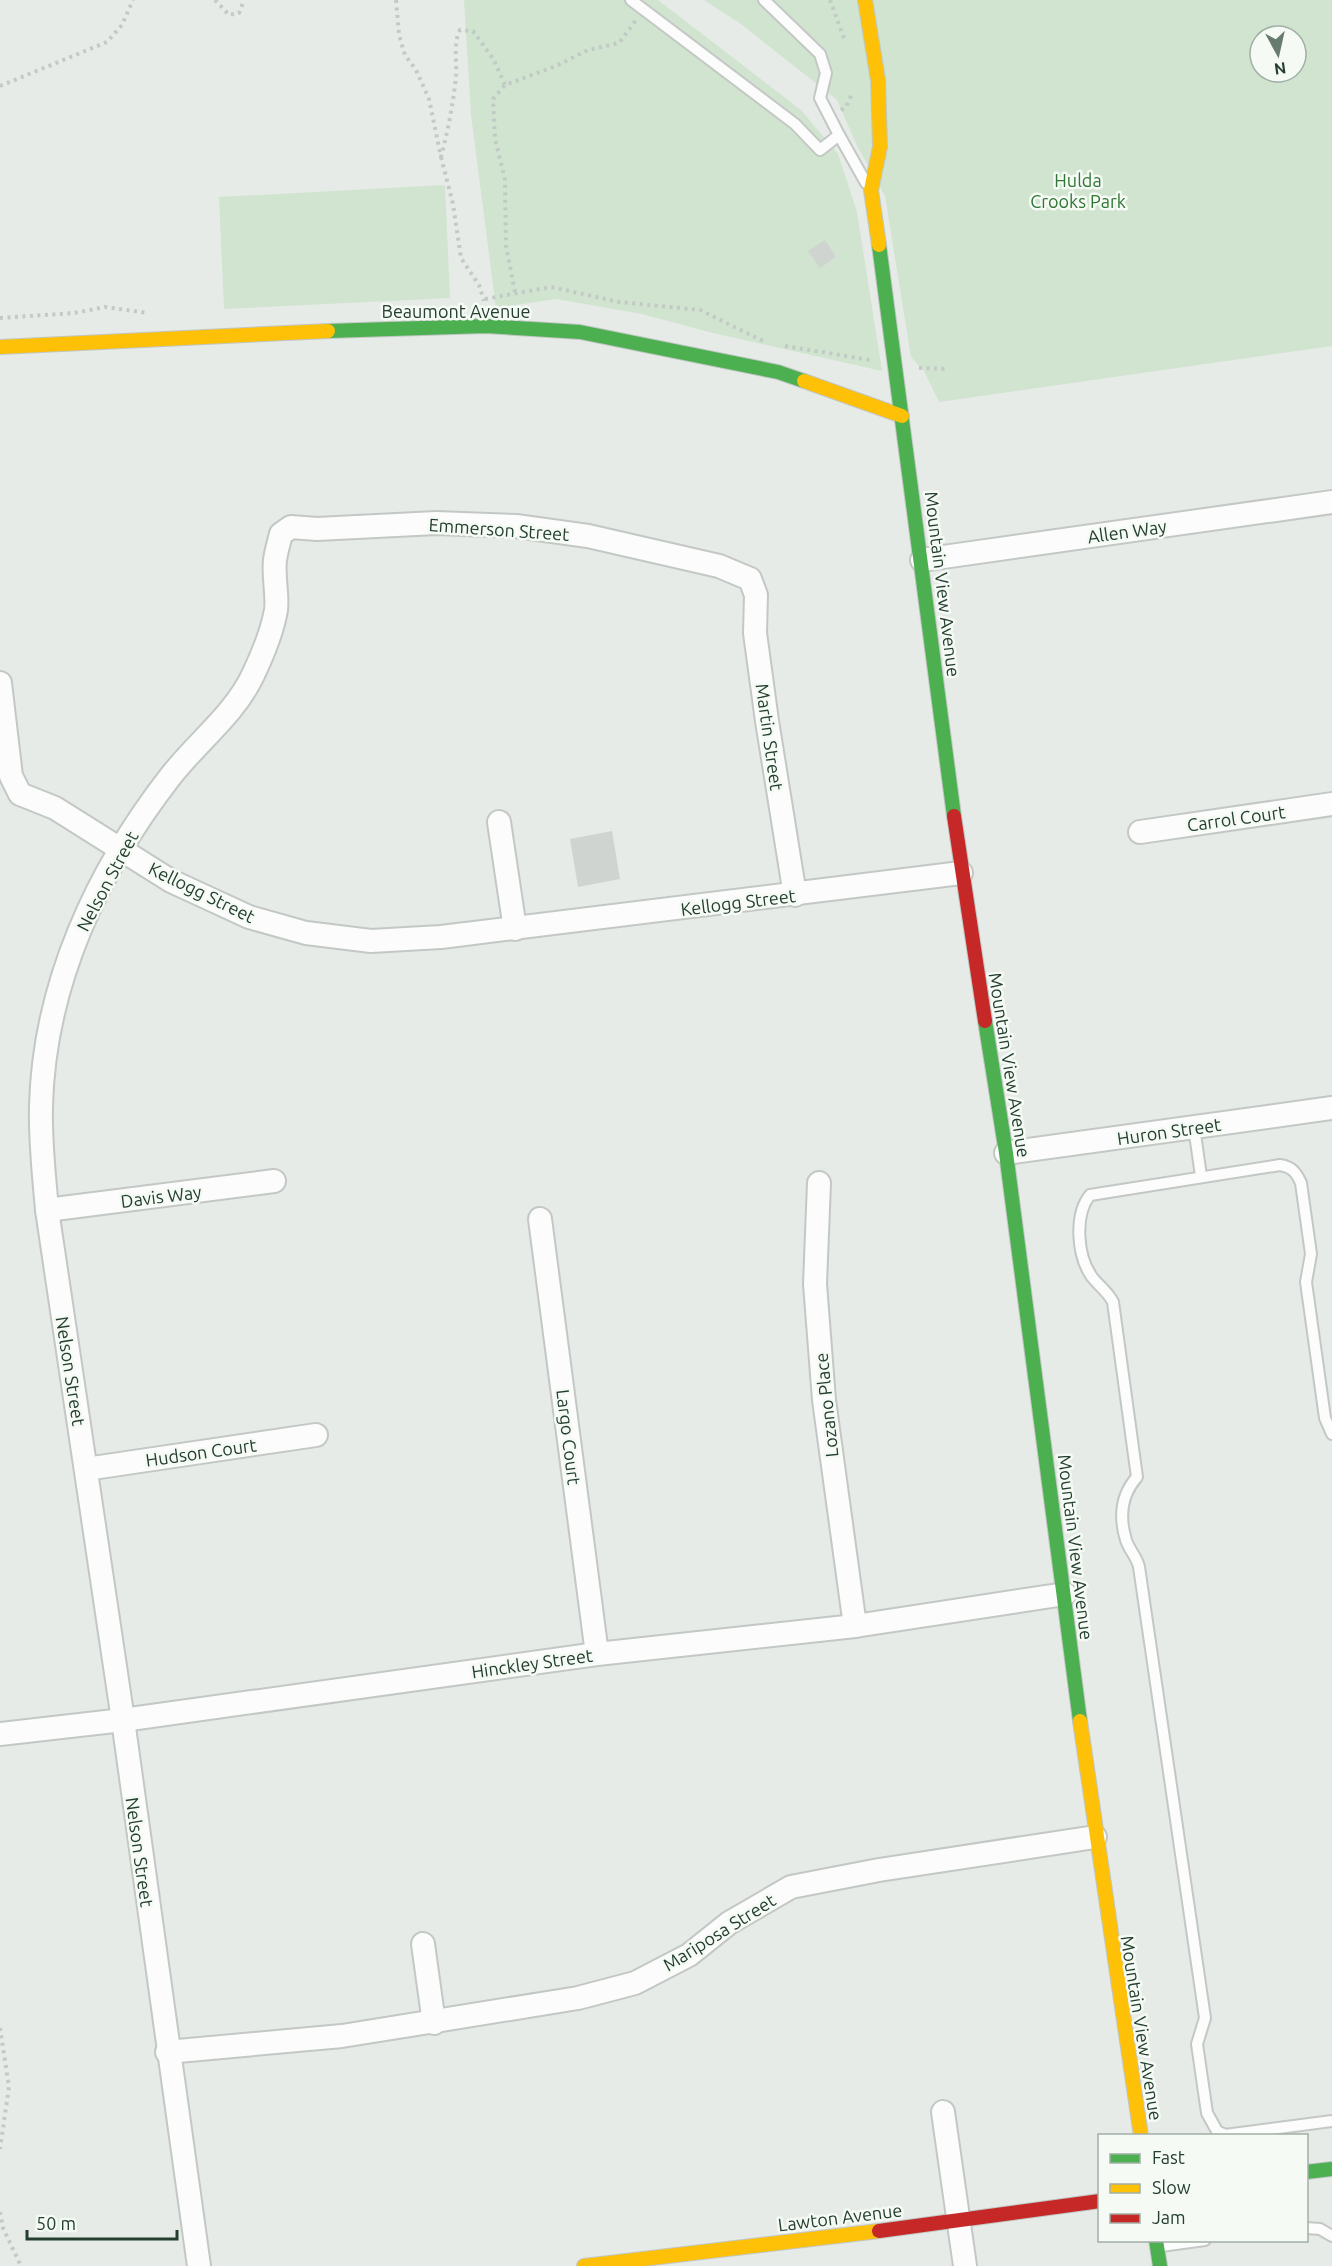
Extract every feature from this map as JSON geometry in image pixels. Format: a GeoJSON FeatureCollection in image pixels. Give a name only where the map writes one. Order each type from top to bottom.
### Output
{"type":"FeatureCollection","features":[{"type":"Feature","properties":{"kind":"street","name":"Mountain View Avenue"},"geometry":{"type":"LineString","coordinates":[[865,0],[878,80],[879,147],[871,190],[922,560],[961,873],[1006,1153],[1095,1837],[1141,2134]]}},
{"type":"Feature","properties":{"kind":"street","name":"Beaumont Avenue"},"geometry":{"type":"LineString","coordinates":[[0,347],[348,330],[486,326],[580,332],[778,372],[902,416]]}},
{"type":"Feature","properties":{"kind":"street","name":"Allen Way"},"geometry":{"type":"LineString","coordinates":[[922,560],[1332,501]]}},
{"type":"Feature","properties":{"kind":"street","name":"Emmerson Street"},"geometry":{"type":"LineString","coordinates":[[281,534],[291,527],[317,529],[436,523],[516,526],[588,536],[719,567],[750,579]]}},
{"type":"Feature","properties":{"kind":"street","name":"Nelson Street"},"geometry":{"type":"LineString","coordinates":[[199,2266],[167,2052],[123,1720],[47,1210],[42,1156],[41,1105],[50,1029],[65,968],[89,909],[119,849],[171,776],[230,710],[252,677],[268,640],[276,610],[274,561],[281,534]]}},
{"type":"Feature","properties":{"kind":"street","name":"Martin Street"},"geometry":{"type":"LineString","coordinates":[[750,579],[756,595],[755,633],[795,896]]}},
{"type":"Feature","properties":{"kind":"street","name":"Kellogg Street"},"geometry":{"type":"LineString","coordinates":[[0,683],[11,776],[20,794],[55,808],[171,881],[249,917],[306,933],[371,941],[515,929],[795,896],[961,873]]}},
{"type":"Feature","properties":{"kind":"street","name":"Carrol Court"},"geometry":{"type":"LineString","coordinates":[[1140,832],[1332,804]]}},
{"type":"Feature","properties":{"kind":"street"},"geometry":{"type":"LineString","coordinates":[[499,822],[515,929]]}},
{"type":"Feature","properties":{"kind":"street","name":"Huron Street"},"geometry":{"type":"LineString","coordinates":[[1006,1153],[1332,1108]]}},
{"type":"Feature","properties":{"kind":"street","name":"Davis Way"},"geometry":{"type":"LineString","coordinates":[[47,1210],[274,1181]]}},
{"type":"Feature","properties":{"kind":"street","name":"Lozano Place"},"geometry":{"type":"LineString","coordinates":[[819,1183],[815,1284],[824,1400],[855,1626]]}},
{"type":"Feature","properties":{"kind":"street","name":"Largo Court"},"geometry":{"type":"LineString","coordinates":[[540,1220],[597,1654]]}},
{"type":"Feature","properties":{"kind":"street","name":"Hudson Court"},"geometry":{"type":"LineString","coordinates":[[86,1468],[315,1435]]}},
{"type":"Feature","properties":{"kind":"street","name":"Hinckley Street"},"geometry":{"type":"LineString","coordinates":[[0,1734],[123,1720],[597,1654],[855,1626],[1065,1594]]}},
{"type":"Feature","properties":{"kind":"street","name":"Mariposa Street"},"geometry":{"type":"LineString","coordinates":[[167,2052],[342,2036],[578,1998],[635,1983],[689,1955],[729,1923],[790,1887],[879,1870],[1095,1837]]}},
{"type":"Feature","properties":{"kind":"street"},"geometry":{"type":"LineString","coordinates":[[423,1944],[434,2023]]}},
{"type":"Feature","properties":{"kind":"street"},"geometry":{"type":"LineString","coordinates":[[943,2112],[965,2266]]}},
{"type":"Feature","properties":{"kind":"street"},"geometry":{"type":"LineString","coordinates":[[1308,2172],[1332,2169]]}},
{"type":"Feature","properties":{"kind":"street","name":"Lawton Avenue"},"geometry":{"type":"LineString","coordinates":[[584,2266],[959,2221],[1098,2201]]}},
{"type":"Feature","properties":{"kind":"street"},"geometry":{"type":"LineString","coordinates":[[1157,2244],[1160,2266]]}},
{"type":"Feature","properties":{"kind":"lane"},"geometry":{"type":"LineString","coordinates":[[631,0],[795,124],[820,150],[839,135]]}},
{"type":"Feature","properties":{"kind":"lane"},"geometry":{"type":"LineString","coordinates":[[764,0],[820,54],[826,73],[820,98],[871,190]]}},
{"type":"Feature","properties":{"kind":"lane"},"geometry":{"type":"LineString","coordinates":[[1194,1127],[1201,1176]]}},
{"type":"Feature","properties":{"kind":"lane"},"geometry":{"type":"LineString","coordinates":[[1223,2134],[1217,2131],[1207,2113],[1197,2044],[1204,2018],[1138,1567],[1126,1541],[1122,1511],[1129,1486],[1137,1477],[1113,1302],[1090,1275],[1080,1235],[1080,1215],[1083,1204],[1090,1195],[1280,1165],[1288,1166],[1297,1173],[1301,1183],[1311,1254],[1306,1282],[1325,1418],[1332,1434]]}},
{"type":"Feature","properties":{"kind":"lane"},"geometry":{"type":"LineString","coordinates":[[1233,2134],[1332,2121]]}},
{"type":"Feature","properties":{"kind":"lane"},"geometry":{"type":"LineString","coordinates":[[1308,2228],[1320,2229],[1332,2236]]}},
{"type":"Feature","properties":{"kind":"lane"},"geometry":{"type":"LineString","coordinates":[[1157,2244],[1190,2242]]}},
{"type":"Feature","properties":{"kind":"path"},"geometry":{"type":"LineString","coordinates":[[0,86],[107,42],[122,25],[133,0]]}},
{"type":"Feature","properties":{"kind":"path"},"geometry":{"type":"LineString","coordinates":[[215,0],[229,15],[239,13],[244,0]]}},
{"type":"Feature","properties":{"kind":"path"},"geometry":{"type":"LineString","coordinates":[[396,0],[399,35],[405,55],[416,70],[429,99],[453,204],[461,258],[479,285],[486,326]]}},
{"type":"Feature","properties":{"kind":"path"},"geometry":{"type":"LineString","coordinates":[[830,0],[845,41]]}},
{"type":"Feature","properties":{"kind":"path"},"geometry":{"type":"LineString","coordinates":[[515,292],[506,246],[505,179],[495,139],[492,116],[493,99],[505,85],[556,66],[588,50],[619,43],[644,10]]}},
{"type":"Feature","properties":{"kind":"path"},"geometry":{"type":"LineString","coordinates":[[441,157],[447,134],[457,57],[455,38],[460,30],[473,31],[494,60],[505,85]]}},
{"type":"Feature","properties":{"kind":"path"},"geometry":{"type":"LineString","coordinates":[[846,118],[840,111],[846,107],[854,86]]}},
{"type":"Feature","properties":{"kind":"path"},"geometry":{"type":"LineString","coordinates":[[0,2028],[9,2087],[0,2149]]}},
{"type":"Feature","properties":{"kind":"path"},"geometry":{"type":"LineString","coordinates":[[0,2212],[3,2228],[21,2266]]}},
{"type":"Feature","properties":{"kind":"green space"},"geometry":{"type":"Polygon","coordinates":[[[464,0],[658,0],[801,110],[838,154],[857,212],[882,371],[709,332],[642,314],[556,299],[496,308],[471,115],[464,0]]]}},
{"type":"Feature","properties":{"kind":"green space","name":"Hulda Crooks Park"},"geometry":{"type":"Polygon","coordinates":[[[704,0],[1332,0],[1332,346],[939,402],[924,371],[911,357],[885,196],[857,146],[837,100],[741,24],[704,0]]]}},
{"type":"Feature","properties":{"kind":"green space"},"geometry":{"type":"Polygon","coordinates":[[[445,185],[450,298],[224,309],[219,197],[445,185]]]}},
{"type":"Feature","properties":{"kind":"building"},"geometry":{"type":"Polygon","coordinates":[[[825,240],[836,257],[820,268],[808,251],[825,240]]]}},
{"type":"Feature","properties":{"kind":"building"},"geometry":{"type":"Polygon","coordinates":[[[612,831],[620,879],[578,887],[570,839],[612,831]]]}},
{"type":"Feature","properties":{"kind":"traffic: fast"},"geometry":{"type":"LineString","coordinates":[[879,245],[954,816]]}},
{"type":"Feature","properties":{"kind":"traffic: fast"},"geometry":{"type":"LineString","coordinates":[[328,331],[486,326],[580,332],[778,372],[804,381]]}},
{"type":"Feature","properties":{"kind":"traffic: fast"},"geometry":{"type":"LineString","coordinates":[[985,1021],[1006,1153],[1080,1721]]}},
{"type":"Feature","properties":{"kind":"traffic: fast"},"geometry":{"type":"LineString","coordinates":[[1308,2172],[1332,2169]]}},
{"type":"Feature","properties":{"kind":"traffic: fast"},"geometry":{"type":"LineString","coordinates":[[1156,2242],[1160,2266]]}},
{"type":"Feature","properties":{"kind":"traffic: slow"},"geometry":{"type":"LineString","coordinates":[[865,0],[878,80],[880,147],[871,190],[879,245]]}},
{"type":"Feature","properties":{"kind":"traffic: slow"},"geometry":{"type":"LineString","coordinates":[[0,347],[328,331]]}},
{"type":"Feature","properties":{"kind":"traffic: slow"},"geometry":{"type":"LineString","coordinates":[[804,381],[902,416]]}},
{"type":"Feature","properties":{"kind":"traffic: slow"},"geometry":{"type":"LineString","coordinates":[[1080,1721],[1141,2134]]}},
{"type":"Feature","properties":{"kind":"traffic: slow"},"geometry":{"type":"LineString","coordinates":[[584,2266],[879,2231]]}},
{"type":"Feature","properties":{"kind":"traffic: jam"},"geometry":{"type":"LineString","coordinates":[[954,816],[985,1021]]}},
{"type":"Feature","properties":{"kind":"traffic: jam"},"geometry":{"type":"LineString","coordinates":[[879,2231],[1098,2201]]}}]}
